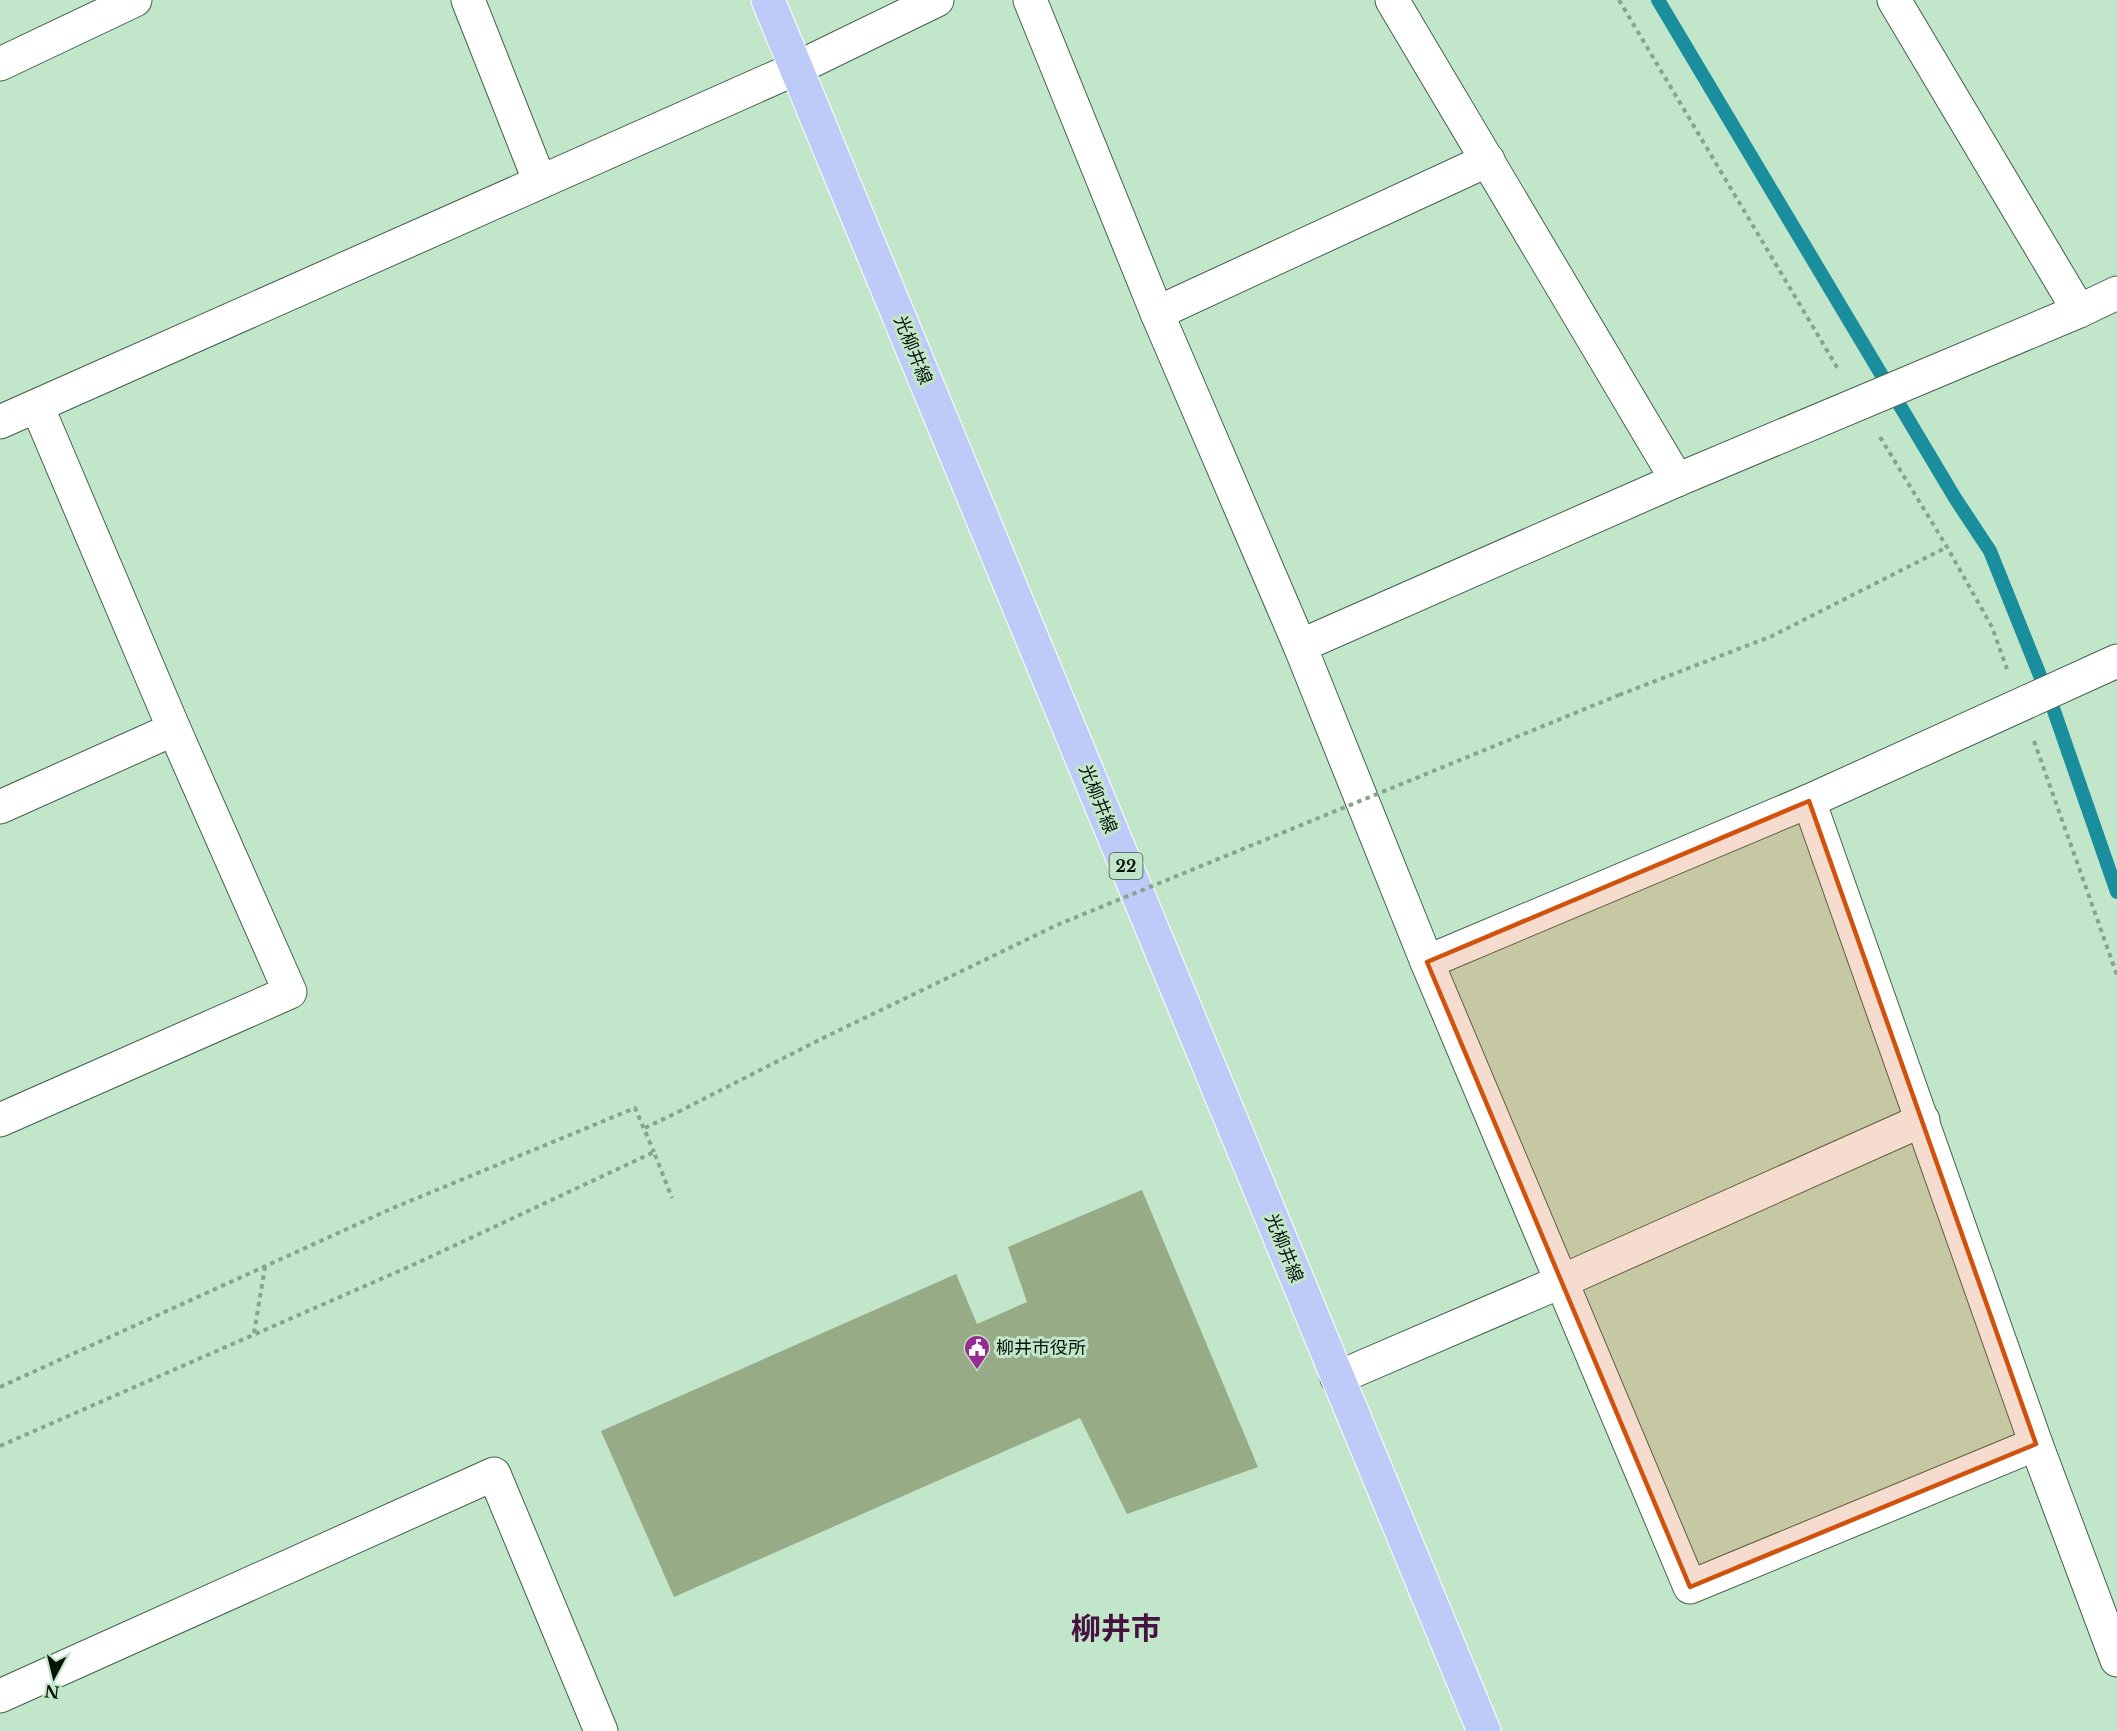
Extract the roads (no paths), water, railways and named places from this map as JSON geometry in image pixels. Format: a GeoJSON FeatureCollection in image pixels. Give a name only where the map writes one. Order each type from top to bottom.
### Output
{"type":"FeatureCollection","features":[{"type":"Feature","properties":{"kind":"main road","name":"光柳井線"},"geometry":{"type":"LineString","coordinates":[[768,0],[1484,1731]]}},
{"type":"Feature","properties":{"kind":"street"},"geometry":{"type":"LineString","coordinates":[[0,63],[135,0]]}},
{"type":"Feature","properties":{"kind":"street"},"geometry":{"type":"LineString","coordinates":[[468,0],[540,182]]}},
{"type":"Feature","properties":{"kind":"street"},"geometry":{"type":"LineString","coordinates":[[0,422],[797,68],[936,0]]}},
{"type":"Feature","properties":{"kind":"street"},"geometry":{"type":"LineString","coordinates":[[1030,0],[1157,313],[1300,646],[1427,962],[1690,1587],[2036,1444]]}},
{"type":"Feature","properties":{"kind":"street"},"geometry":{"type":"LineString","coordinates":[[1392,0],[1677,480]]}},
{"type":"Feature","properties":{"kind":"street"},"geometry":{"type":"LineString","coordinates":[[1894,0],[2079,311]]}},
{"type":"Feature","properties":{"kind":"street"},"geometry":{"type":"LineString","coordinates":[[1157,313],[1488,160]]}},
{"type":"Feature","properties":{"kind":"street"},"geometry":{"type":"LineString","coordinates":[[1300,646],[1677,480],[2117,293]]}},
{"type":"Feature","properties":{"kind":"street"},"geometry":{"type":"LineString","coordinates":[[0,1120],[290,992],[174,729],[37,406]]}},
{"type":"Feature","properties":{"kind":"street"},"geometry":{"type":"LineString","coordinates":[[1427,962],[1809,801],[2117,661]]}},
{"type":"Feature","properties":{"kind":"street"},"geometry":{"type":"LineString","coordinates":[[0,807],[174,729]]}},
{"type":"Feature","properties":{"kind":"street"},"geometry":{"type":"LineString","coordinates":[[1809,801],[2036,1444],[2117,1660]]}},
{"type":"Feature","properties":{"kind":"street"},"geometry":{"type":"LineString","coordinates":[[1337,1378],[1560,1282],[1923,1120]]}},
{"type":"Feature","properties":{"kind":"street"},"geometry":{"type":"LineString","coordinates":[[0,1695],[494,1474],[601,1731]]}},
{"type":"Feature","properties":{"kind":"waterway"},"geometry":{"type":"LineString","coordinates":[[1658,0],[1955,498],[1990,551],[2053,708],[2117,892]]}},
{"type":"Feature","properties":{"kind":"place","name":"柳井市役所"},"geometry":{"type":"Point","coordinates":[977,1371]}},
{"type":"Feature","properties":{"kind":"district","name":"柳井市"},"geometry":{"type":"Point","coordinates":[1116,1629]}}]}
